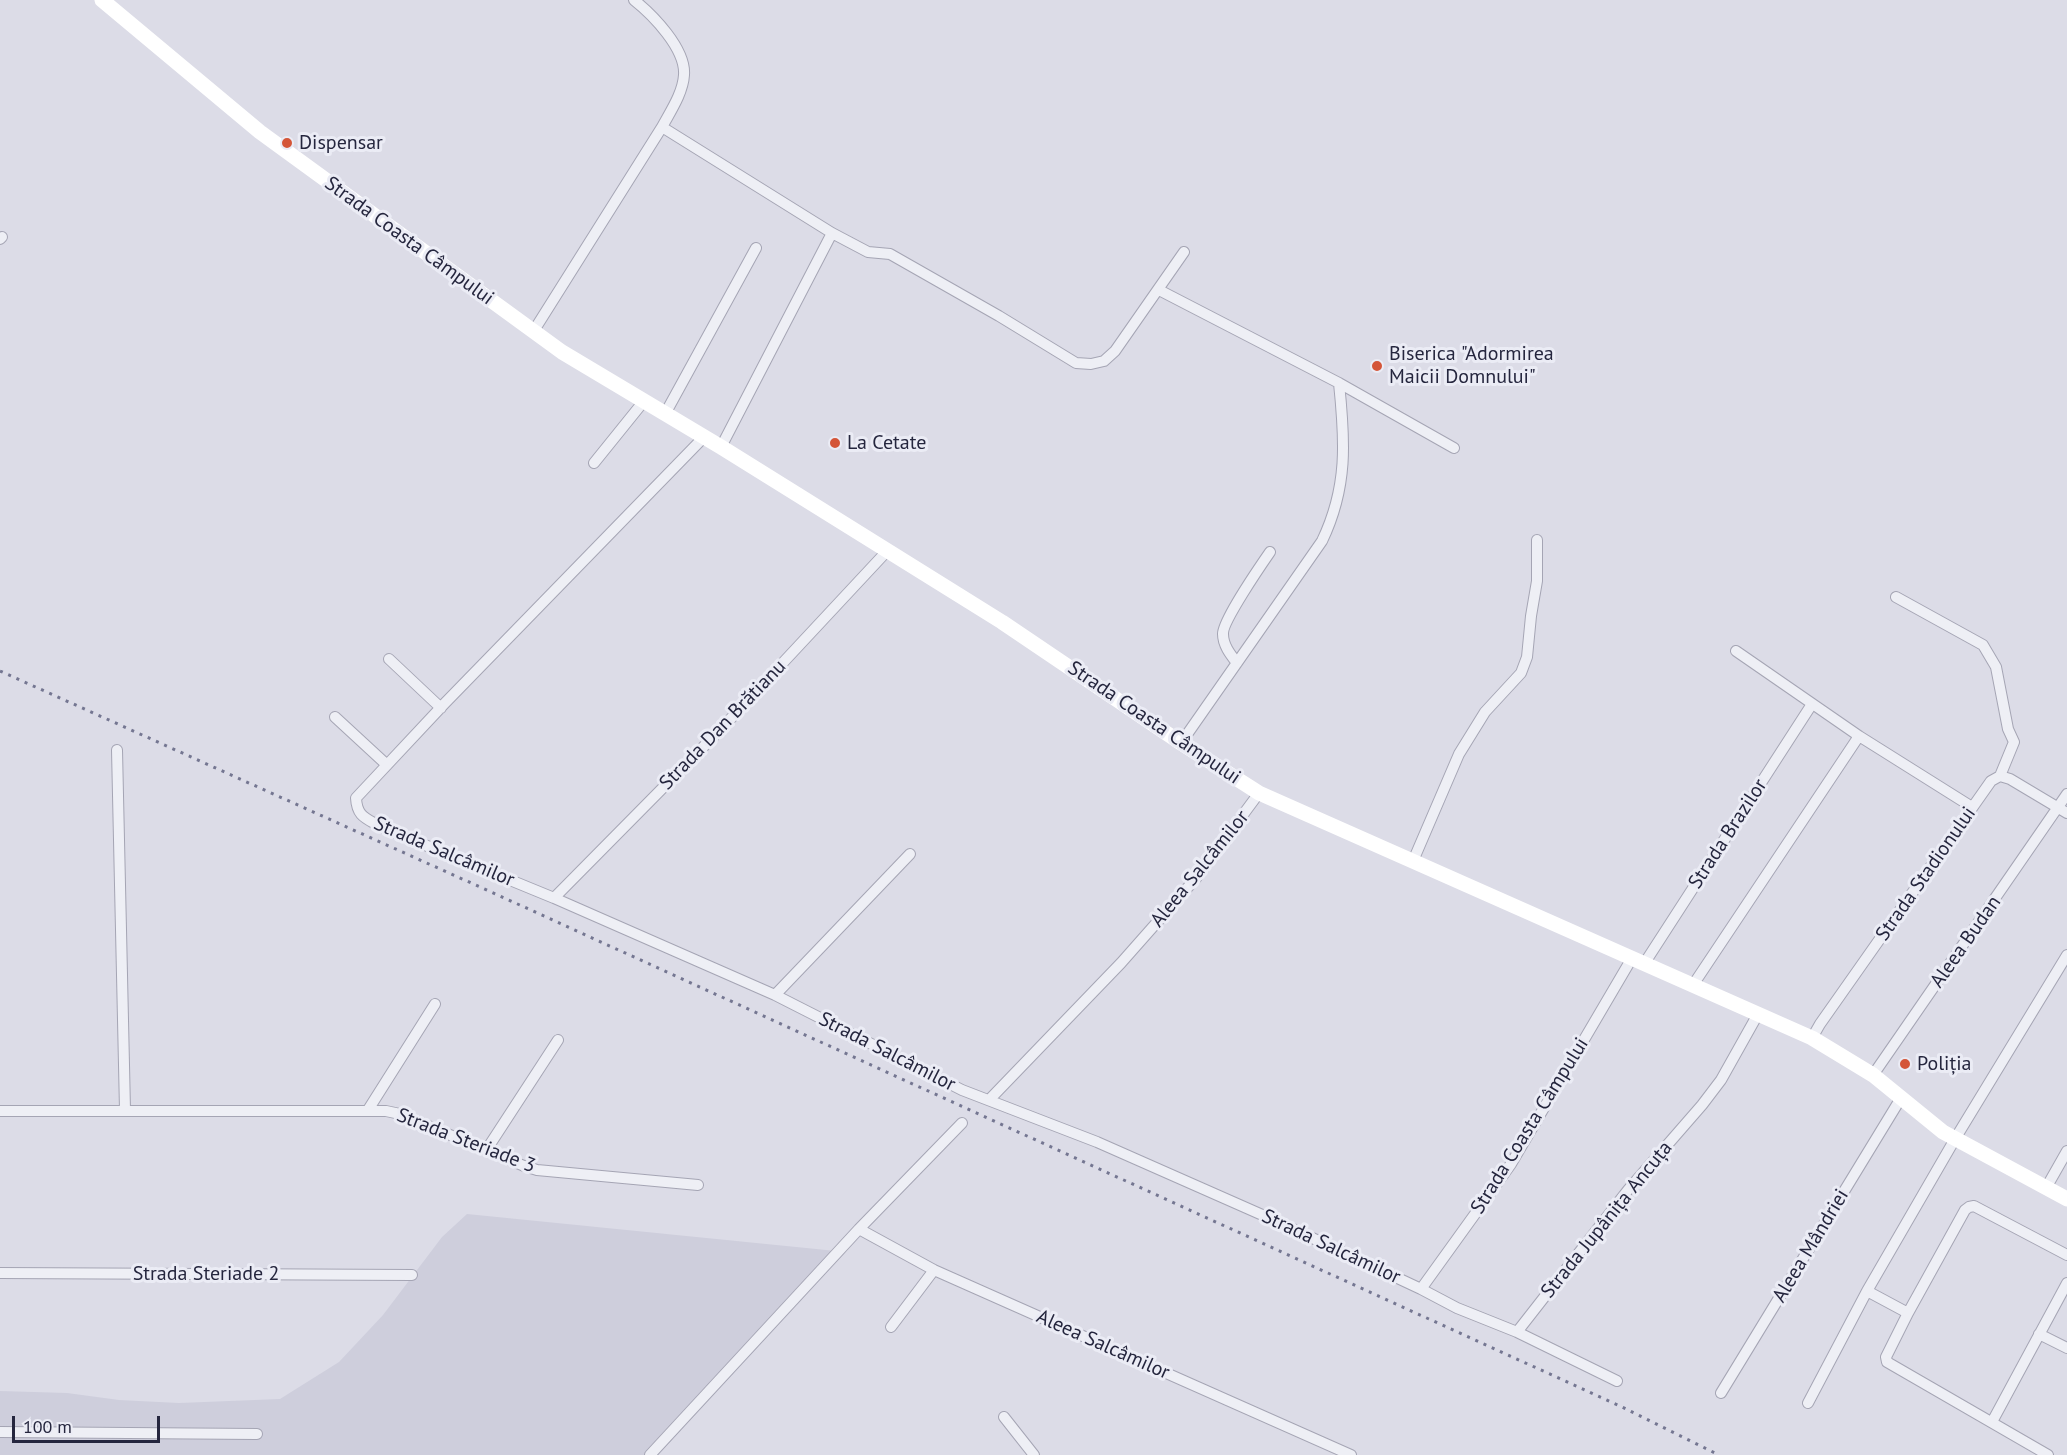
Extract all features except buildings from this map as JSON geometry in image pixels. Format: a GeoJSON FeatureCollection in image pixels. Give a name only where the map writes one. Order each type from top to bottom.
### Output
{"type":"FeatureCollection","features":[{"type":"Feature","properties":{"kind":"street","name":"Strada Coasta Câmpului"},"geometry":{"type":"LineString","coordinates":[[102,0],[260,132],[562,352],[721,447],[1025,636],[1181,743],[1259,793],[1812,1038],[1873,1075],[1943,1132],[2067,1199]]}},
{"type":"Feature","properties":{"kind":"street"},"geometry":{"type":"LineString","coordinates":[[533,332],[662,127],[676,100],[684,76],[682,57],[668,34],[634,0]]}},
{"type":"Feature","properties":{"kind":"street"},"geometry":{"type":"LineString","coordinates":[[662,127],[832,233],[868,252],[891,254],[1076,363],[1091,364],[1104,361],[1116,351],[1184,252]]}},
{"type":"Feature","properties":{"kind":"street"},"geometry":{"type":"LineString","coordinates":[[721,447],[832,233]]}},
{"type":"Feature","properties":{"kind":"street"},"geometry":{"type":"LineString","coordinates":[[665,414],[756,248]]}},
{"type":"Feature","properties":{"kind":"street"},"geometry":{"type":"LineString","coordinates":[[1159,290],[1339,383],[1454,448]]}},
{"type":"Feature","properties":{"kind":"street"},"geometry":{"type":"LineString","coordinates":[[1181,743],[1322,541],[1334,518],[1345,441],[1339,383]]}},
{"type":"Feature","properties":{"kind":"street"},"geometry":{"type":"LineString","coordinates":[[594,463],[644,401]]}},
{"type":"Feature","properties":{"kind":"street"},"geometry":{"type":"LineString","coordinates":[[334,717],[387,765],[704,437]]}},
{"type":"Feature","properties":{"kind":"street"},"geometry":{"type":"LineString","coordinates":[[1413,861],[1459,754],[1485,712],[1521,674],[1527,657],[1537,581],[1537,540]]}},
{"type":"Feature","properties":{"kind":"street","name":"Strada Dan Brătianu"},"geometry":{"type":"LineString","coordinates":[[554,898],[722,728],[888,550]]}},
{"type":"Feature","properties":{"kind":"street"},"geometry":{"type":"LineString","coordinates":[[1237,663],[1226,647],[1222,632],[1229,615],[1270,552]]}},
{"type":"Feature","properties":{"kind":"street"},"geometry":{"type":"LineString","coordinates":[[1896,597],[1983,645],[1996,667],[2005,718],[2014,742],[2000,776],[2010,779],[2063,811]]}},
{"type":"Feature","properties":{"kind":"street"},"geometry":{"type":"LineString","coordinates":[[1736,651],[1859,736],[1972,807]]}},
{"type":"Feature","properties":{"kind":"street"},"geometry":{"type":"LineString","coordinates":[[389,659],[441,708]]}},
{"type":"Feature","properties":{"kind":"street","name":"Strada Brazilor"},"geometry":{"type":"LineString","coordinates":[[1638,961],[1812,704]]}},
{"type":"Feature","properties":{"kind":"street"},"geometry":{"type":"LineString","coordinates":[[1693,985],[1859,736]]}},
{"type":"Feature","properties":{"kind":"street"},"geometry":{"type":"LineString","coordinates":[[117,750],[125,1110]]}},
{"type":"Feature","properties":{"kind":"street","name":"Strada Salcâmilor"},"geometry":{"type":"LineString","coordinates":[[387,765],[356,798],[357,808],[362,816],[381,827],[554,898],[775,994],[962,1090],[1108,1146],[1271,1219],[1457,1308],[1517,1332]]}},
{"type":"Feature","properties":{"kind":"street","name":"Strada Stadionului"},"geometry":{"type":"LineString","coordinates":[[1812,1038],[1972,807],[1991,781],[2000,776]]}},
{"type":"Feature","properties":{"kind":"street","name":"Aleea Salcâmilor"},"geometry":{"type":"LineString","coordinates":[[990,1099],[1121,963],[1197,877],[1259,793]]}},
{"type":"Feature","properties":{"kind":"street","name":"Aleea Budan"},"geometry":{"type":"LineString","coordinates":[[1873,1075],[2063,811],[2067,794]]}},
{"type":"Feature","properties":{"kind":"street"},"geometry":{"type":"LineString","coordinates":[[775,994],[910,854]]}},
{"type":"Feature","properties":{"kind":"street"},"geometry":{"type":"LineString","coordinates":[[1808,1403],[1867,1291],[1955,1139],[2067,955]]}},
{"type":"Feature","properties":{"kind":"street","name":"Strada Coasta Câmpului"},"geometry":{"type":"LineString","coordinates":[[1421,1289],[1511,1164],[1638,961]]}},
{"type":"Feature","properties":{"kind":"street"},"geometry":{"type":"LineString","coordinates":[[369,1110],[435,1004]]}},
{"type":"Feature","properties":{"kind":"street","name":"Strada Jupânița Ancuța"},"geometry":{"type":"LineString","coordinates":[[1517,1332],[1628,1190],[1721,1080],[1758,1014]]}},
{"type":"Feature","properties":{"kind":"street"},"geometry":{"type":"LineString","coordinates":[[487,1149],[558,1040]]}},
{"type":"Feature","properties":{"kind":"street","name":"Aleea Mândriei"},"geometry":{"type":"LineString","coordinates":[[1721,1393],[1900,1098]]}},
{"type":"Feature","properties":{"kind":"street","name":"Strada Steriade 3"},"geometry":{"type":"LineString","coordinates":[[0,1111],[369,1110],[400,1114],[537,1170],[698,1185]]}},
{"type":"Feature","properties":{"kind":"street"},"geometry":{"type":"LineString","coordinates":[[650,1455],[859,1229],[962,1123]]}},
{"type":"Feature","properties":{"kind":"street"},"geometry":{"type":"LineString","coordinates":[[2046,1188],[2067,1151]]}},
{"type":"Feature","properties":{"kind":"street"},"geometry":{"type":"LineString","coordinates":[[2048,1455],[1887,1362],[1886,1357],[1908,1313],[1965,1210],[1969,1207],[1974,1206],[2067,1255]]}},
{"type":"Feature","properties":{"kind":"street","name":"Aleea Salcâmilor"},"geometry":{"type":"LineString","coordinates":[[859,1229],[934,1269],[1350,1455]]}},
{"type":"Feature","properties":{"kind":"street"},"geometry":{"type":"LineString","coordinates":[[891,1327],[934,1269]]}},
{"type":"Feature","properties":{"kind":"street","name":"Strada Steriade 2"},"geometry":{"type":"LineString","coordinates":[[0,1273],[412,1275]]}},
{"type":"Feature","properties":{"kind":"street"},"geometry":{"type":"LineString","coordinates":[[1992,1422],[2067,1283]]}},
{"type":"Feature","properties":{"kind":"street"},"geometry":{"type":"LineString","coordinates":[[1867,1291],[1908,1313]]}},
{"type":"Feature","properties":{"kind":"street"},"geometry":{"type":"LineString","coordinates":[[1517,1332],[1617,1381]]}},
{"type":"Feature","properties":{"kind":"street"},"geometry":{"type":"LineString","coordinates":[[2039,1334],[2067,1348]]}},
{"type":"Feature","properties":{"kind":"street"},"geometry":{"type":"LineString","coordinates":[[1005,1417],[1034,1455]]}},
{"type":"Feature","properties":{"kind":"street"},"geometry":{"type":"LineString","coordinates":[[0,1432],[257,1434]]}},
{"type":"Feature","properties":{"kind":"shaded area"},"geometry":{"type":"Polygon","coordinates":[[[467,1214],[846,1252],[658,1455],[0,1455],[0,1391],[67,1393],[119,1400],[179,1403],[280,1399],[339,1362],[383,1315],[442,1237],[467,1214]]]}},
{"type":"Feature","properties":{"kind":"railway"},"geometry":{"type":"LineString","coordinates":[[0,671],[1620,1406],[1719,1455]]}},
{"type":"Feature","properties":{"kind":"place","name":"Dispensar"},"geometry":{"type":"Point","coordinates":[287,143]}},
{"type":"Feature","properties":{"kind":"place","name":"Biserica \"Adormirea Maicii Domnului\""},"geometry":{"type":"Point","coordinates":[1377,366]}},
{"type":"Feature","properties":{"kind":"place","name":"La Cetate"},"geometry":{"type":"Point","coordinates":[835,443]}},
{"type":"Feature","properties":{"kind":"place","name":"Poliția"},"geometry":{"type":"Point","coordinates":[1905,1064]}}]}
